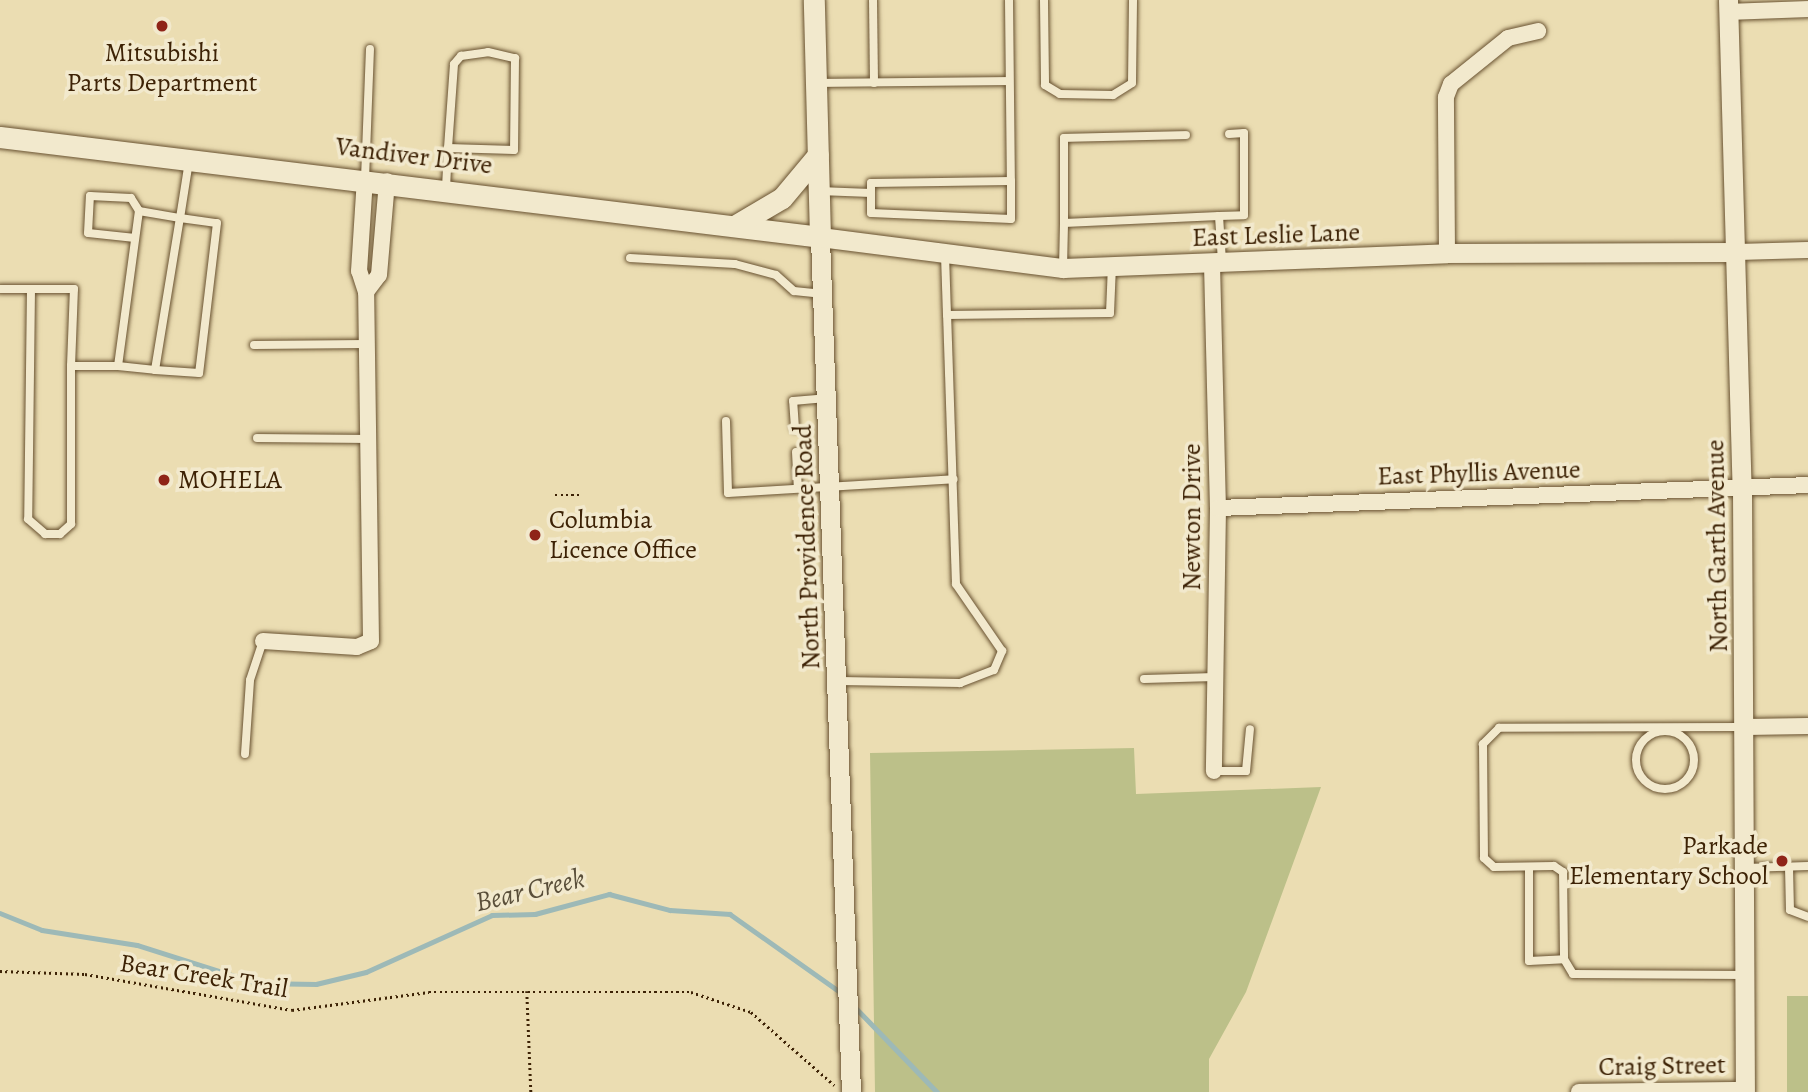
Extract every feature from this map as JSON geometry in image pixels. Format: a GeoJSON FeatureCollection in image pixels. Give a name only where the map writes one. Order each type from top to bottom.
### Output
{"type":"FeatureCollection","features":[{"type":"Feature","properties":{"kind":"main road","name":"North Providence Road"},"geometry":{"type":"LineString","coordinates":[[814,0],[820,237]]}},
{"type":"Feature","properties":{"kind":"main road","name":"Vandiver Drive"},"geometry":{"type":"LineString","coordinates":[[0,137],[446,188],[820,237]]}},
{"type":"Feature","properties":{"kind":"main road"},"geometry":{"type":"LineString","coordinates":[[736,225],[792,190],[818,155]]}},
{"type":"Feature","properties":{"kind":"street"},"geometry":{"type":"LineString","coordinates":[[1728,6],[1808,9]]}},
{"type":"Feature","properties":{"kind":"street","name":"North Garth Avenue"},"geometry":{"type":"LineString","coordinates":[[1728,6],[1737,252],[1746,727],[1745,1091]]}},
{"type":"Feature","properties":{"kind":"street"},"geometry":{"type":"LineString","coordinates":[[1447,253],[1446,97],[1451,84],[1508,37],[1538,31]]}},
{"type":"Feature","properties":{"kind":"street"},"geometry":{"type":"LineString","coordinates":[[263,641],[357,647],[371,641],[366,292],[379,275],[376,180]]}},
{"type":"Feature","properties":{"kind":"street","name":"East Leslie Lane"},"geometry":{"type":"LineString","coordinates":[[820,237],[1063,268],[1447,253],[1737,252]]}},
{"type":"Feature","properties":{"kind":"street","name":"North Providence Road"},"geometry":{"type":"LineString","coordinates":[[820,237],[833,484],[851,1092]]}},
{"type":"Feature","properties":{"kind":"street"},"geometry":{"type":"LineString","coordinates":[[1737,252],[1808,250]]}},
{"type":"Feature","properties":{"kind":"street","name":"Newton Drive"},"geometry":{"type":"LineString","coordinates":[[1214,771],[1218,508],[1217,264]]}},
{"type":"Feature","properties":{"kind":"street","name":"East Phyllis Avenue"},"geometry":{"type":"LineString","coordinates":[[1218,508],[1808,485]]}},
{"type":"Feature","properties":{"kind":"street"},"geometry":{"type":"LineString","coordinates":[[1746,727],[1808,726]]}},
{"type":"Feature","properties":{"kind":"street","name":"Craig Street"},"geometry":{"type":"LineString","coordinates":[[1579,1092],[1745,1091]]}},
{"type":"Feature","properties":{"kind":"lane"},"geometry":{"type":"LineString","coordinates":[[873,0],[874,83]]}},
{"type":"Feature","properties":{"kind":"lane"},"geometry":{"type":"LineString","coordinates":[[1009,0],[1009,81],[1011,181],[1011,219],[871,213],[871,183],[1011,181]]}},
{"type":"Feature","properties":{"kind":"lane"},"geometry":{"type":"LineString","coordinates":[[1044,0],[1045,85],[1059,94],[1113,95],[1132,83],[1133,0]]}},
{"type":"Feature","properties":{"kind":"lane"},"geometry":{"type":"LineString","coordinates":[[370,49],[376,180]]}},
{"type":"Feature","properties":{"kind":"lane"},"geometry":{"type":"LineString","coordinates":[[446,188],[448,148],[454,64],[461,56],[488,52],[515,58],[513,150],[448,148]]}},
{"type":"Feature","properties":{"kind":"lane"},"geometry":{"type":"LineString","coordinates":[[817,83],[1009,81]]}},
{"type":"Feature","properties":{"kind":"lane"},"geometry":{"type":"LineString","coordinates":[[1064,223],[1244,215],[1244,133],[1229,134]]}},
{"type":"Feature","properties":{"kind":"lane"},"geometry":{"type":"LineString","coordinates":[[1063,268],[1064,138],[1186,135]]}},
{"type":"Feature","properties":{"kind":"lane"},"geometry":{"type":"LineString","coordinates":[[155,370],[189,158]]}},
{"type":"Feature","properties":{"kind":"lane"},"geometry":{"type":"LineString","coordinates":[[819,191],[871,193]]}},
{"type":"Feature","properties":{"kind":"lane"},"geometry":{"type":"LineString","coordinates":[[118,366],[139,211],[131,198],[90,196],[88,233],[135,238]]}},
{"type":"Feature","properties":{"kind":"lane"},"geometry":{"type":"LineString","coordinates":[[71,366],[118,366],[199,373],[217,223],[139,211]]}},
{"type":"Feature","properties":{"kind":"lane"},"geometry":{"type":"LineString","coordinates":[[1217,264],[1219,216]]}},
{"type":"Feature","properties":{"kind":"lane"},"geometry":{"type":"LineString","coordinates":[[840,681],[960,683],[994,670],[1002,651],[956,584],[945,255]]}},
{"type":"Feature","properties":{"kind":"lane"},"geometry":{"type":"LineString","coordinates":[[630,258],[735,264],[776,275],[794,291],[824,295]]}},
{"type":"Feature","properties":{"kind":"lane"},"geometry":{"type":"LineString","coordinates":[[947,315],[1110,313],[1112,266]]}},
{"type":"Feature","properties":{"kind":"lane"},"geometry":{"type":"LineString","coordinates":[[0,289],[31,289],[74,289],[71,524],[60,534],[45,534],[28,519],[31,289]]}},
{"type":"Feature","properties":{"kind":"lane"},"geometry":{"type":"LineString","coordinates":[[254,345],[366,344]]}},
{"type":"Feature","properties":{"kind":"lane"},"geometry":{"type":"LineString","coordinates":[[795,428],[793,401],[829,397]]}},
{"type":"Feature","properties":{"kind":"lane"},"geometry":{"type":"LineString","coordinates":[[726,421],[728,493],[833,484],[954,479]]}},
{"type":"Feature","properties":{"kind":"lane"},"geometry":{"type":"LineString","coordinates":[[257,438],[367,439]]}},
{"type":"Feature","properties":{"kind":"lane"},"geometry":{"type":"LineString","coordinates":[[796,452],[798,488]]}},
{"type":"Feature","properties":{"kind":"lane"},"geometry":{"type":"LineString","coordinates":[[245,754],[250,680],[263,641]]}},
{"type":"Feature","properties":{"kind":"lane"},"geometry":{"type":"LineString","coordinates":[[1144,679],[1215,677]]}},
{"type":"Feature","properties":{"kind":"lane"},"geometry":{"type":"LineString","coordinates":[[1745,975],[1573,974],[1564,959],[1563,872],[1529,867],[1494,867],[1484,858],[1485,735],[1499,728],[1746,727]]}},
{"type":"Feature","properties":{"kind":"lane"},"geometry":{"type":"LineString","coordinates":[[1214,771],[1246,771],[1250,729]]}},
{"type":"Feature","properties":{"kind":"lane"},"geometry":{"type":"LineString","coordinates":[[1667,729],[1684,738],[1695,754],[1692,774],[1667,790],[1648,784],[1636,760],[1642,743],[1667,729]]}},
{"type":"Feature","properties":{"kind":"lane"},"geometry":{"type":"LineString","coordinates":[[1746,868],[1808,866]]}},
{"type":"Feature","properties":{"kind":"lane"},"geometry":{"type":"LineString","coordinates":[[1529,867],[1529,961],[1564,959]]}},
{"type":"Feature","properties":{"kind":"lane"},"geometry":{"type":"LineString","coordinates":[[1789,867],[1790,910],[1808,917]]}},
{"type":"Feature","properties":{"kind":"path"},"geometry":{"type":"LineString","coordinates":[[555,495],[581,495]]}},
{"type":"Feature","properties":{"kind":"path","name":"Bear Creek Trail"},"geometry":{"type":"LineString","coordinates":[[0,971],[85,974],[292,1010],[429,992],[691,992],[727,1001],[751,1012],[842,1092]]}},
{"type":"Feature","properties":{"kind":"path"},"geometry":{"type":"LineString","coordinates":[[527,991],[531,1092]]}},
{"type":"Feature","properties":{"kind":"green space"},"geometry":{"type":"Polygon","coordinates":[[[1134,748],[1136,794],[1321,787],[1246,992],[1209,1059],[1209,1092],[875,1092],[870,753],[1134,748]]]}},
{"type":"Feature","properties":{"kind":"green space"},"geometry":{"type":"Polygon","coordinates":[[[1787,996],[1808,996],[1808,1092],[1787,1092],[1787,996]]]}},
{"type":"Feature","properties":{"kind":"waterway","name":"Bear Creek"},"geometry":{"type":"LineString","coordinates":[[0,913],[42,930],[137,945],[257,983],[316,984],[366,972],[492,915],[535,914],[609,894],[670,910],[730,914],[840,992]]}},
{"type":"Feature","properties":{"kind":"waterway","name":"Bear Creek"},"geometry":{"type":"LineString","coordinates":[[854,1006],[937,1092]]}},
{"type":"Feature","properties":{"kind":"place","name":"Mitsubishi Parts Department"},"geometry":{"type":"Point","coordinates":[162,26]}},
{"type":"Feature","properties":{"kind":"place","name":"MOHELA"},"geometry":{"type":"Point","coordinates":[164,480]}},
{"type":"Feature","properties":{"kind":"place","name":"Columbia Licence Office"},"geometry":{"type":"Point","coordinates":[535,535]}},
{"type":"Feature","properties":{"kind":"place","name":"Parkade Elementary School"},"geometry":{"type":"Point","coordinates":[1782,861]}}]}
